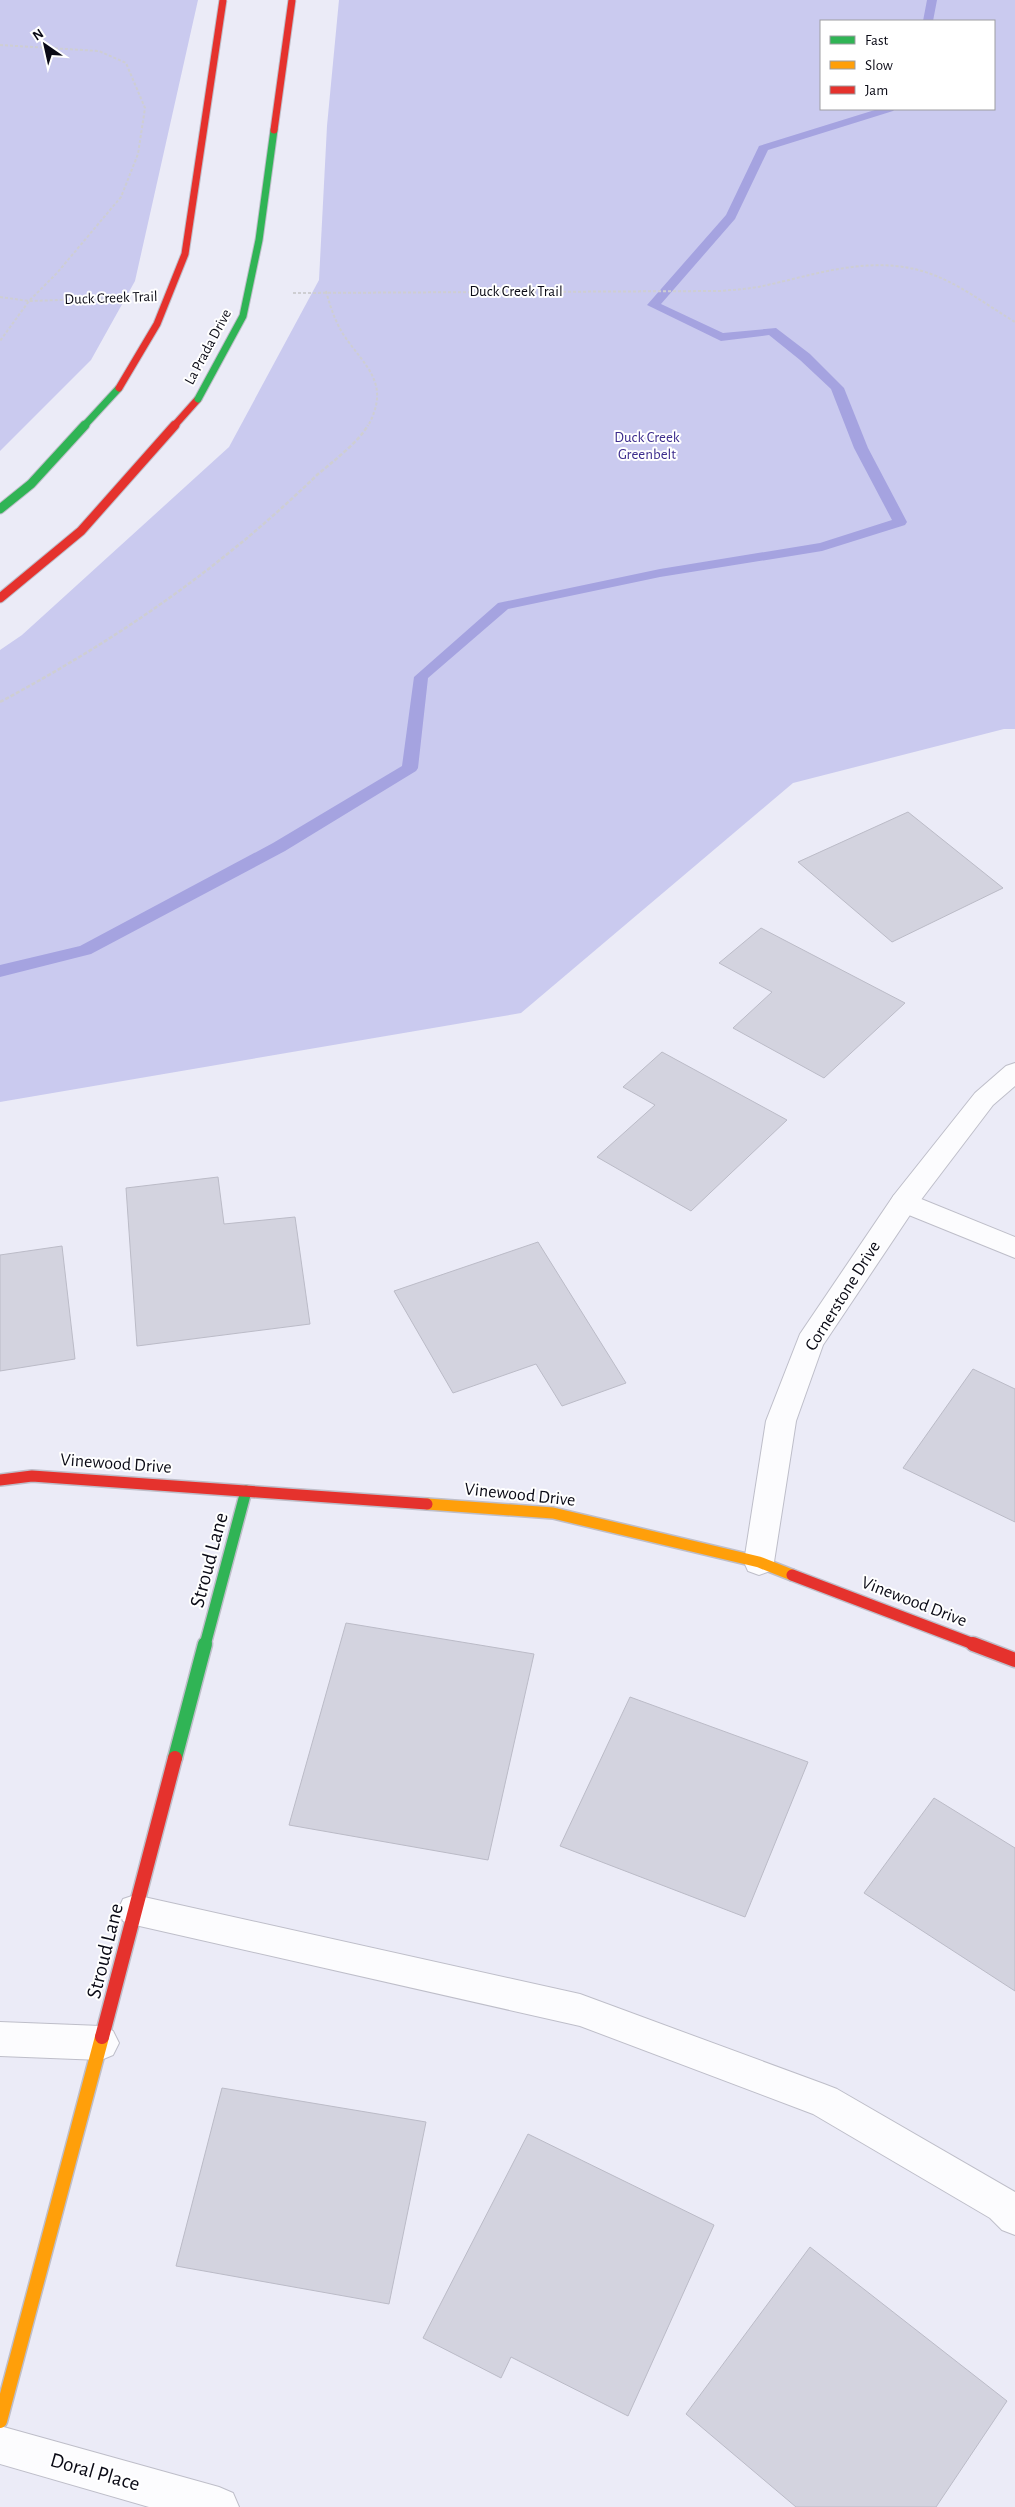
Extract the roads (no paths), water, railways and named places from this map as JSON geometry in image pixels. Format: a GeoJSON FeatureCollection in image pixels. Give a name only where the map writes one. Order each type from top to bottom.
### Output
{"type":"FeatureCollection","features":[{"type":"Feature","properties":{"kind":"main road"},"geometry":{"type":"LineString","coordinates":[[0,509],[31,484],[119,388],[157,324],[185,254],[224,0]]}},
{"type":"Feature","properties":{"kind":"main road","name":"La Prada Drive"},"geometry":{"type":"LineString","coordinates":[[0,598],[81,531],[198,399],[243,316],[259,240],[292,0]]}},
{"type":"Feature","properties":{"kind":"main road","name":"Vinewood Drive"},"geometry":{"type":"LineString","coordinates":[[0,1480],[32,1476],[553,1513],[759,1562],[1015,1660]]}},
{"type":"Feature","properties":{"kind":"main road","name":"Stroud Lane"},"geometry":{"type":"LineString","coordinates":[[0,2421],[246,1491]]}},
{"type":"Feature","properties":{"kind":"street","name":"Cornerstone Drive"},"geometry":{"type":"LineString","coordinates":[[759,1562],[781,1421],[810,1342],[904,1202],[984,1099],[1015,1072]]}},
{"type":"Feature","properties":{"kind":"street"},"geometry":{"type":"LineString","coordinates":[[904,1202],[1015,1248]]}},
{"type":"Feature","properties":{"kind":"street"},"geometry":{"type":"LineString","coordinates":[[135,1910],[580,2010],[824,2101],[1003,2205],[1015,2217]]}},
{"type":"Feature","properties":{"kind":"street"},"geometry":{"type":"LineString","coordinates":[[0,2039],[101,2043]]}},
{"type":"Feature","properties":{"kind":"street","name":"Doral Place"},"geometry":{"type":"LineString","coordinates":[[0,2445],[219,2507]]}},
{"type":"Feature","properties":{"kind":"waterway"},"geometry":{"type":"LineString","coordinates":[[928,20],[932,0]]}},
{"type":"Feature","properties":{"kind":"waterway"},"geometry":{"type":"LineString","coordinates":[[0,971],[85,950],[279,847],[410,768],[421,677],[503,606],[660,573],[822,547],[900,522],[861,448],[837,388],[805,357],[772,331],[721,337],[653,305],[731,216],[763,148],[886,110]]}},
{"type":"Feature","properties":{"kind":"park label","name":"Duck Creek Greenbelt"},"geometry":{"type":"Point","coordinates":[647,446]}}]}
